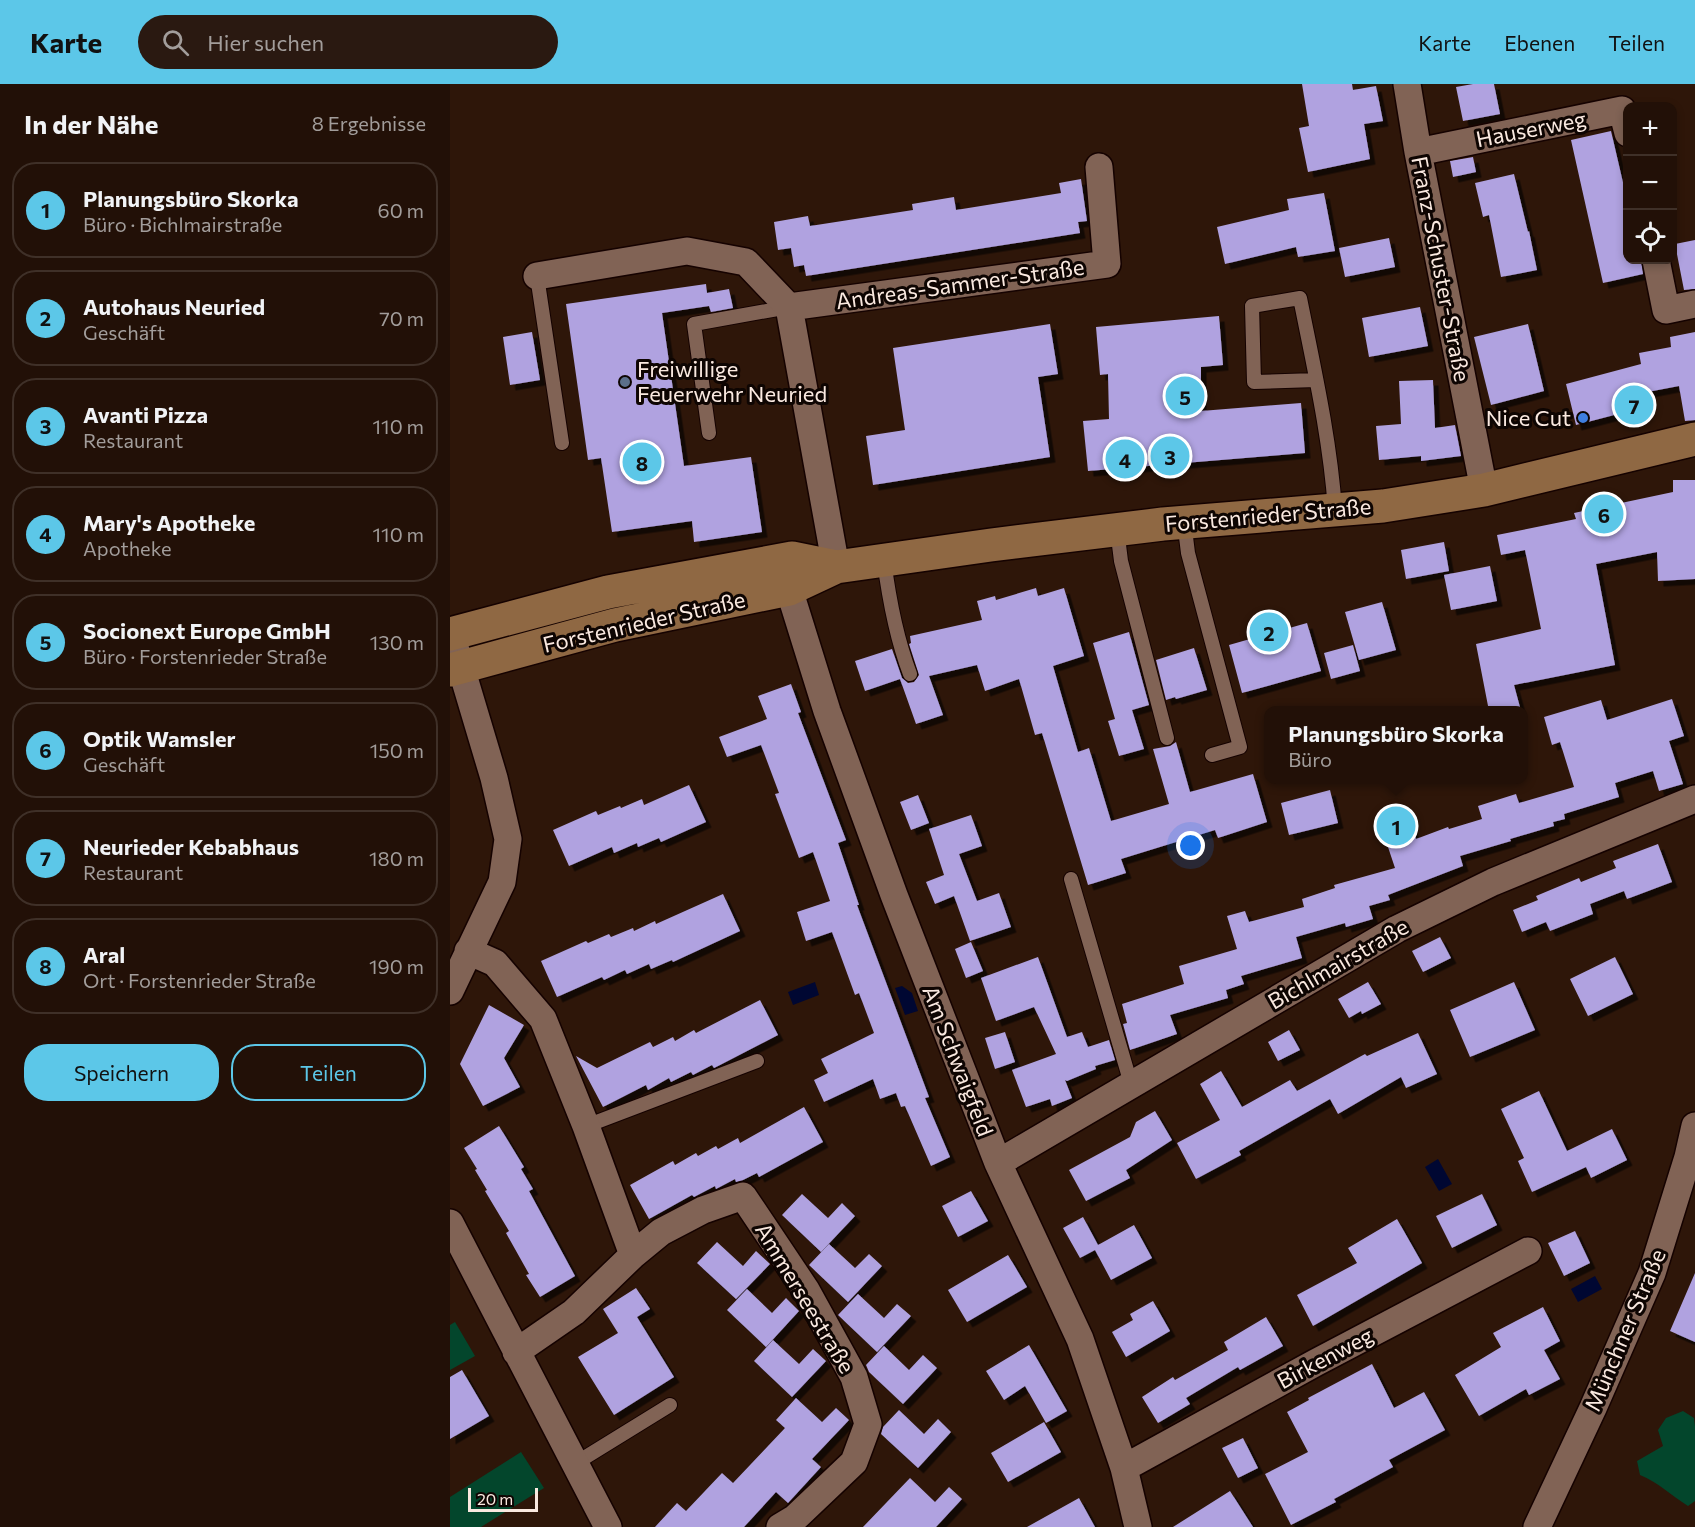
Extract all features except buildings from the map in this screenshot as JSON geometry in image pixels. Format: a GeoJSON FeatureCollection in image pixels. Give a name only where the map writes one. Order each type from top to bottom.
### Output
{"type":"FeatureCollection","features":[{"type":"Feature","properties":{"kind":"main road","name":"Forstenrieder Straße"},"geometry":{"type":"LineString","coordinates":[[455,668],[615,625],[789,589],[836,567],[1184,521],[1383,506],[1484,490],[1695,439]]}},
{"type":"Feature","properties":{"kind":"main road","name":"Forstenrieder Straße"},"geometry":{"type":"LineString","coordinates":[[451,634],[608,592],[792,558],[836,567]]}},
{"type":"Feature","properties":{"kind":"street","name":"Franz-Schuster-Straße"},"geometry":{"type":"LineString","coordinates":[[1407,84],[1418,152],[1484,490]]}},
{"type":"Feature","properties":{"kind":"street","name":"Hauserweg"},"geometry":{"type":"LineString","coordinates":[[1418,152],[1622,110],[1623,114]]}},
{"type":"Feature","properties":{"kind":"street","name":"Andreas-Sammer-Straße"},"geometry":{"type":"LineString","coordinates":[[789,307],[1107,264],[1099,167]]}},
{"type":"Feature","properties":{"kind":"street"},"geometry":{"type":"LineString","coordinates":[[537,276],[687,251],[746,262],[789,307],[836,567]]}},
{"type":"Feature","properties":{"kind":"street"},"geometry":{"type":"LineString","coordinates":[[1657,264],[1666,310],[1695,304]]}},
{"type":"Feature","properties":{"kind":"street","name":"Am Schwaigfeld"},"geometry":{"type":"LineString","coordinates":[[789,589],[827,711],[890,885],[998,1163],[1080,1339],[1124,1468],[1138,1527]]}},
{"type":"Feature","properties":{"kind":"street"},"geometry":{"type":"LineString","coordinates":[[450,991],[502,882],[508,839],[494,778],[455,668],[451,634]]}},
{"type":"Feature","properties":{"kind":"street","name":"Bichlmairstraße"},"geometry":{"type":"LineString","coordinates":[[998,1163],[1397,929],[1493,882],[1695,799]]}},
{"type":"Feature","properties":{"kind":"street"},"geometry":{"type":"LineString","coordinates":[[468,951],[495,963],[543,1019],[586,1126],[633,1255]]}},
{"type":"Feature","properties":{"kind":"street","name":"Münchner Straße"},"geometry":{"type":"LineString","coordinates":[[1537,1527],[1593,1408],[1652,1273],[1688,1157],[1695,1126]]}},
{"type":"Feature","properties":{"kind":"street","name":"Ammerseestraße"},"geometry":{"type":"LineString","coordinates":[[516,1352],[574,1312],[660,1232],[703,1210],[743,1196],[806,1290],[854,1377],[868,1424],[854,1462],[795,1518],[780,1527]]}},
{"type":"Feature","properties":{"kind":"street"},"geometry":{"type":"LineString","coordinates":[[450,1223],[609,1527]]}},
{"type":"Feature","properties":{"kind":"street","name":"Birkenweg"},"geometry":{"type":"LineString","coordinates":[[1124,1468],[1315,1363],[1528,1251]]}},
{"type":"Feature","properties":{"kind":"lane"},"geometry":{"type":"LineString","coordinates":[[537,276],[562,443]]}},
{"type":"Feature","properties":{"kind":"lane"},"geometry":{"type":"LineString","coordinates":[[1316,380],[1254,382],[1252,306],[1300,298],[1316,380],[1333,475],[1335,510]]}},
{"type":"Feature","properties":{"kind":"lane"},"geometry":{"type":"LineString","coordinates":[[709,433],[694,324],[789,307]]}},
{"type":"Feature","properties":{"kind":"lane"},"geometry":{"type":"LineString","coordinates":[[1184,521],[1188,553],[1240,747],[1212,755]]}},
{"type":"Feature","properties":{"kind":"lane"},"geometry":{"type":"LineString","coordinates":[[1116,529],[1121,561],[1167,738]]}},
{"type":"Feature","properties":{"kind":"lane"},"geometry":{"type":"LineString","coordinates":[[884,560],[888,592],[899,641],[910,674]]}},
{"type":"Feature","properties":{"kind":"lane"},"geometry":{"type":"LineString","coordinates":[[1071,879],[1131,1084]]}},
{"type":"Feature","properties":{"kind":"lane"},"geometry":{"type":"LineString","coordinates":[[586,1126],[757,1061]]}},
{"type":"Feature","properties":{"kind":"lane"},"geometry":{"type":"LineString","coordinates":[[576,1463],[670,1405]]}},
{"type":"Feature","properties":{"kind":"green space"},"geometry":{"type":"Polygon","coordinates":[[[455,1322],[475,1356],[450,1370],[450,1325],[455,1322]]]}},
{"type":"Feature","properties":{"kind":"green space"},"geometry":{"type":"Polygon","coordinates":[[[1683,1411],[1694,1418],[1695,1426],[1695,1501],[1688,1506],[1659,1485],[1640,1475],[1637,1461],[1663,1446],[1658,1430],[1666,1418],[1683,1411]]]}},
{"type":"Feature","properties":{"kind":"green space"},"geometry":{"type":"Polygon","coordinates":[[[521,1452],[544,1488],[481,1527],[450,1527],[450,1497],[521,1452]]]}},
{"type":"Feature","properties":{"kind":"water"},"geometry":{"type":"Polygon","coordinates":[[[815,982],[819,995],[793,1005],[788,992],[815,982]]]}},
{"type":"Feature","properties":{"kind":"water"},"geometry":{"type":"Polygon","coordinates":[[[902,986],[912,993],[918,1011],[905,1015],[895,988],[902,986]]]}},
{"type":"Feature","properties":{"kind":"water"},"geometry":{"type":"Polygon","coordinates":[[[1438,1159],[1452,1184],[1439,1191],[1425,1167],[1438,1159]]]}},
{"type":"Feature","properties":{"kind":"water"},"geometry":{"type":"Polygon","coordinates":[[[1595,1276],[1602,1289],[1578,1302],[1571,1289],[1595,1276]]]}},
{"type":"Feature","properties":{"kind":"place","name":"Freiwillige Feuerwehr Neuried"},"geometry":{"type":"Point","coordinates":[625,382]}},
{"type":"Feature","properties":{"kind":"place","name":"Socionext Europe GmbH"},"geometry":{"type":"Point","coordinates":[1185,396]}},
{"type":"Feature","properties":{"kind":"place","name":"Neurieder Kebabhaus"},"geometry":{"type":"Point","coordinates":[1634,405]}},
{"type":"Feature","properties":{"kind":"place","name":"Nice Cut"},"geometry":{"type":"Point","coordinates":[1583,418]}},
{"type":"Feature","properties":{"kind":"place","name":"Avanti Pizza"},"geometry":{"type":"Point","coordinates":[1170,456]}},
{"type":"Feature","properties":{"kind":"place","name":"Mary's Apotheke"},"geometry":{"type":"Point","coordinates":[1125,459]}},
{"type":"Feature","properties":{"kind":"place","name":"Aral"},"geometry":{"type":"Point","coordinates":[642,462]}},
{"type":"Feature","properties":{"kind":"place","name":"Optik Wamsler"},"geometry":{"type":"Point","coordinates":[1604,514]}},
{"type":"Feature","properties":{"kind":"place","name":"Autohaus Neuried"},"geometry":{"type":"Point","coordinates":[1269,632]}},
{"type":"Feature","properties":{"kind":"place","name":"Planungsbüro Skorka"},"geometry":{"type":"Point","coordinates":[1396,826]}}]}
